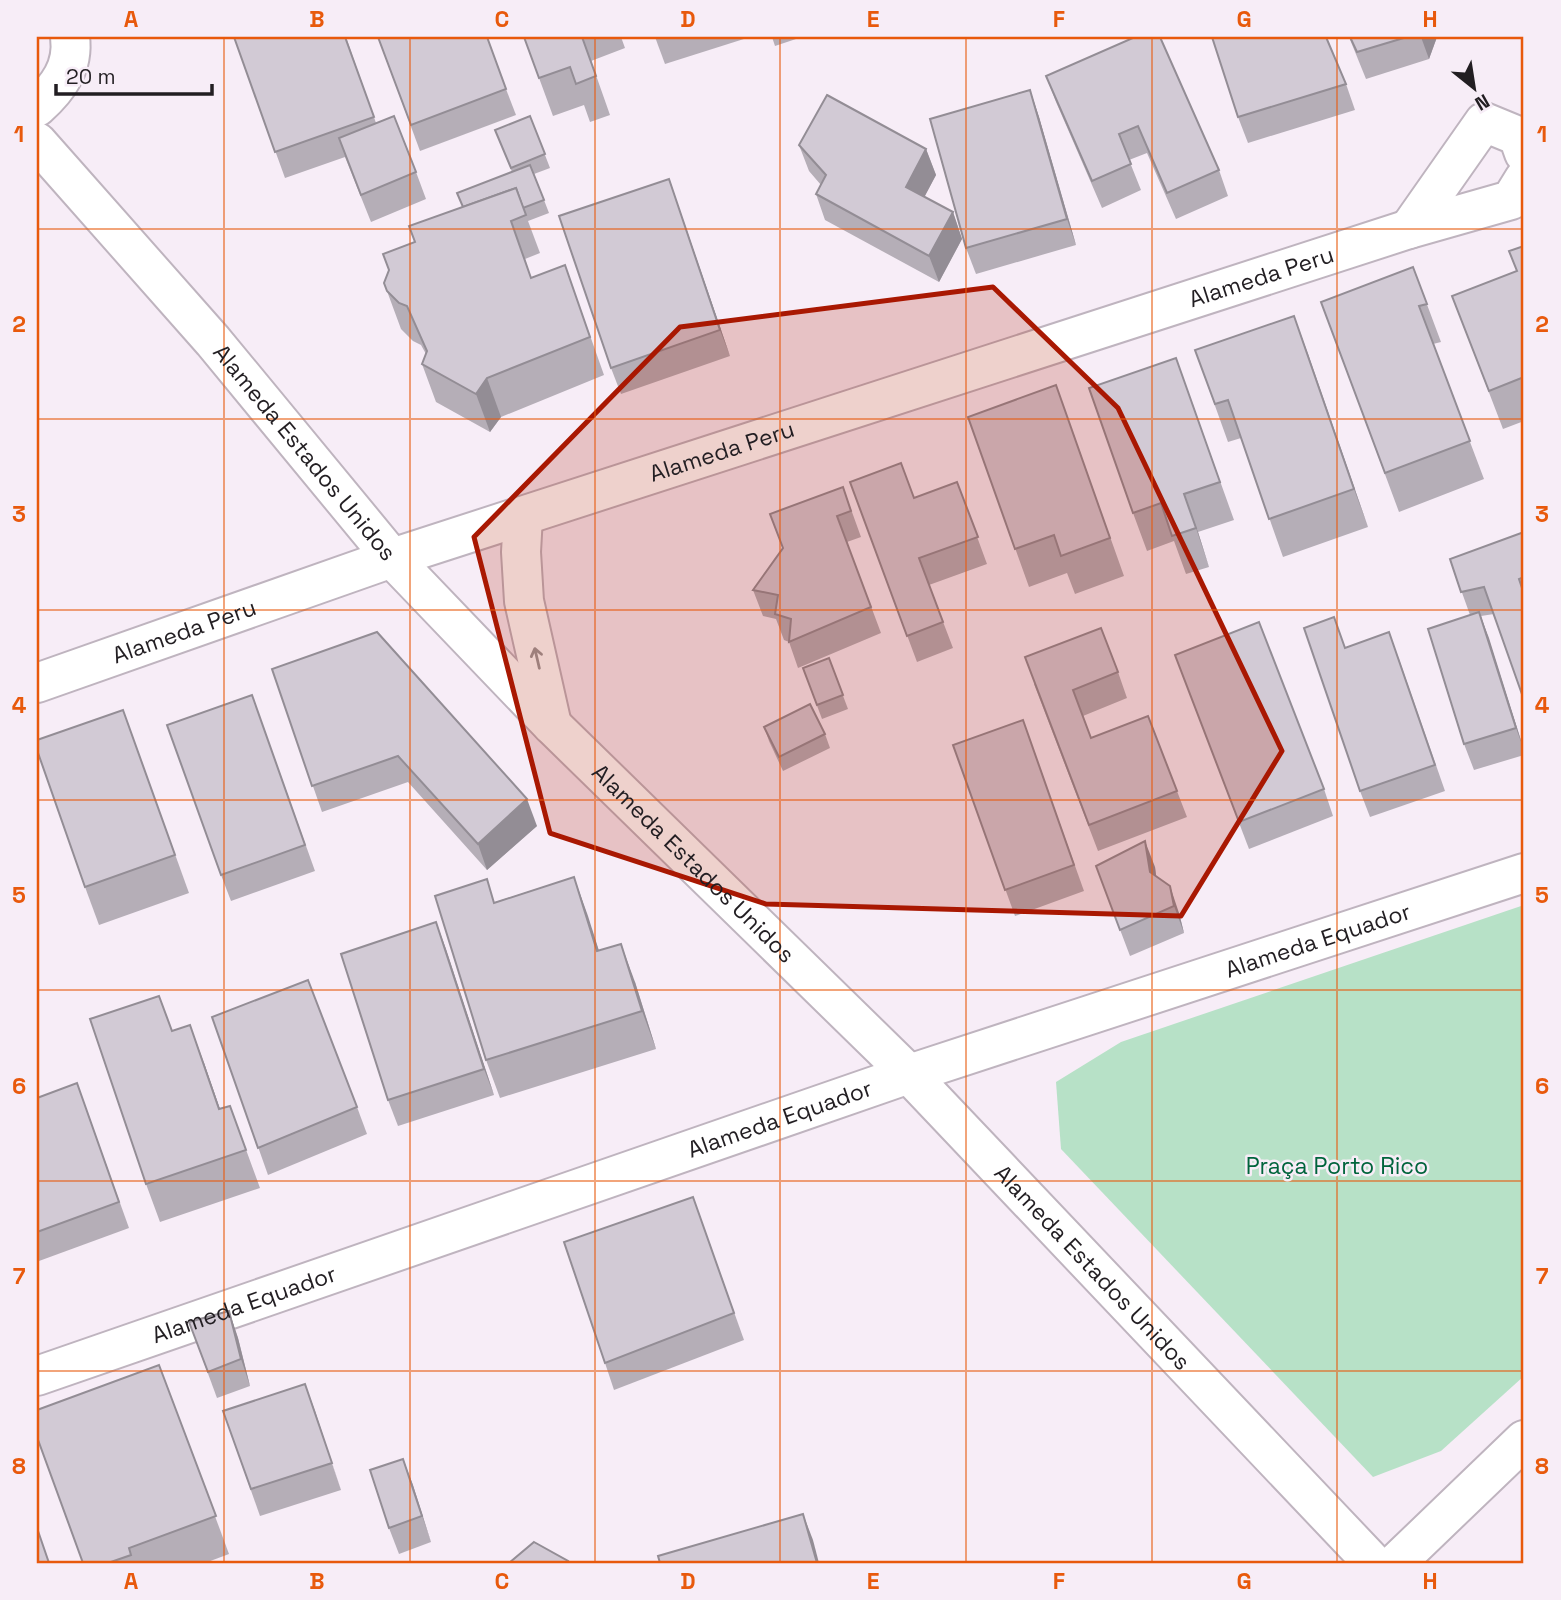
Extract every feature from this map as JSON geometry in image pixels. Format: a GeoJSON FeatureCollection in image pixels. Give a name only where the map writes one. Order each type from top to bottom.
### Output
{"type":"FeatureCollection","features":[{"type":"Feature","properties":{"kind":"street"},"geometry":{"type":"LineString","coordinates":[[37,107],[55,91],[67,68],[70,37]]}},
{"type":"Feature","properties":{"kind":"street"},"geometry":{"type":"LineString","coordinates":[[1409,229],[1484,122],[1518,136],[1524,153]]}},
{"type":"Feature","properties":{"kind":"street","name":"Alameda Estados Unidos"},"geometry":{"type":"LineString","coordinates":[[37,142],[213,341],[391,558],[552,725],[909,1074],[1373,1563]]}},
{"type":"Feature","properties":{"kind":"street","name":"Alameda Peru"},"geometry":{"type":"LineString","coordinates":[[37,683],[391,558],[1409,229],[1511,200],[1524,179]]}},
{"type":"Feature","properties":{"kind":"street"},"geometry":{"type":"LineString","coordinates":[[523,516],[521,552],[524,601],[552,725]]}},
{"type":"Feature","properties":{"kind":"street","name":"Alameda Equador"},"geometry":{"type":"LineString","coordinates":[[37,1376],[909,1074],[1524,873]]}},
{"type":"Feature","properties":{"kind":"street"},"geometry":{"type":"LineString","coordinates":[[1396,1563],[1524,1440]]}},
{"type":"Feature","properties":{"kind":"highlighted area"},"geometry":{"type":"Polygon","coordinates":[[[993,287],[1118,408],[1282,751],[1181,916],[766,904],[550,833],[474,537],[680,327],[993,287]]]}},
{"type":"Feature","properties":{"kind":"green space","name":"Praça Porto Rico"},"geometry":{"type":"Polygon","coordinates":[[[1524,905],[1524,1376],[1441,1451],[1373,1477],[1061,1149],[1056,1082],[1121,1042],[1524,905]]]}},
{"type":"Feature","properties":{"kind":"building"},"geometry":{"type":"Polygon","coordinates":[[[234,37],[345,37],[374,117],[275,152],[234,37]]]}},
{"type":"Feature","properties":{"kind":"building"},"geometry":{"type":"Polygon","coordinates":[[[378,37],[487,37],[506,89],[411,125],[378,37]]]}},
{"type":"Feature","properties":{"kind":"building"},"geometry":{"type":"Polygon","coordinates":[[[524,37],[582,37],[596,76],[576,84],[570,67],[539,78],[524,37]]]}},
{"type":"Feature","properties":{"kind":"building"},"geometry":{"type":"Polygon","coordinates":[[[1135,37],[1160,37],[1219,170],[1167,193],[1138,126],[1119,134],[1131,164],[1092,181],[1046,76],[1135,37]]]}},
{"type":"Feature","properties":{"kind":"building"},"geometry":{"type":"Polygon","coordinates":[[[1212,37],[1326,37],[1346,84],[1238,117],[1212,37]]]}},
{"type":"Feature","properties":{"kind":"building"},"geometry":{"type":"Polygon","coordinates":[[[1350,37],[1407,37],[1357,52],[1350,37]]]}},
{"type":"Feature","properties":{"kind":"building"},"geometry":{"type":"Polygon","coordinates":[[[1030,90],[1067,219],[966,248],[930,119],[1030,90]]]}},
{"type":"Feature","properties":{"kind":"building"},"geometry":{"type":"Polygon","coordinates":[[[827,95],[926,149],[906,187],[953,212],[929,256],[816,194],[826,175],[799,145],[827,95]]]}},
{"type":"Feature","properties":{"kind":"building"},"geometry":{"type":"Polygon","coordinates":[[[394,116],[416,172],[361,195],[339,138],[394,116]]]}},
{"type":"Feature","properties":{"kind":"building"},"geometry":{"type":"Polygon","coordinates":[[[530,116],[545,154],[511,168],[495,130],[530,116]]]}},
{"type":"Feature","properties":{"kind":"building"},"geometry":{"type":"Polygon","coordinates":[[[530,165],[544,200],[523,208],[516,188],[463,207],[457,193],[530,165]]]}},
{"type":"Feature","properties":{"kind":"building"},"geometry":{"type":"Polygon","coordinates":[[[669,179],[720,330],[611,368],[559,216],[669,179]]]}},
{"type":"Feature","properties":{"kind":"building"},"geometry":{"type":"Polygon","coordinates":[[[516,188],[526,215],[511,221],[531,278],[565,265],[590,337],[487,378],[476,394],[422,364],[427,351],[407,306],[399,303],[387,291],[384,283],[389,270],[383,254],[415,242],[409,226],[516,188]]]}},
{"type":"Feature","properties":{"kind":"building"},"geometry":{"type":"Polygon","coordinates":[[[1524,246],[1524,377],[1489,391],[1452,296],[1517,271],[1509,251],[1524,246]]]}},
{"type":"Feature","properties":{"kind":"building"},"geometry":{"type":"Polygon","coordinates":[[[1413,267],[1427,304],[1419,306],[1470,441],[1385,473],[1321,302],[1413,267]]]}},
{"type":"Feature","properties":{"kind":"building"},"geometry":{"type":"Polygon","coordinates":[[[1294,316],[1354,489],[1269,519],[1228,400],[1215,404],[1195,350],[1294,316]]]}},
{"type":"Feature","properties":{"kind":"building"},"geometry":{"type":"Polygon","coordinates":[[[1176,358],[1220,482],[1184,494],[1196,528],[1172,536],[1161,503],[1133,513],[1089,388],[1176,358]]]}},
{"type":"Feature","properties":{"kind":"building"},"geometry":{"type":"Polygon","coordinates":[[[1056,385],[1110,538],[1061,556],[1054,535],[1015,549],[968,417],[1056,385]]]}},
{"type":"Feature","properties":{"kind":"building"},"geometry":{"type":"Polygon","coordinates":[[[901,463],[914,498],[957,482],[978,537],[919,558],[943,622],[907,636],[850,482],[901,463]]]}},
{"type":"Feature","properties":{"kind":"building"},"geometry":{"type":"Polygon","coordinates":[[[843,487],[851,511],[837,516],[871,607],[789,642],[791,619],[775,614],[778,595],[753,590],[783,548],[770,514],[843,487]]]}},
{"type":"Feature","properties":{"kind":"building"},"geometry":{"type":"Polygon","coordinates":[[[1524,532],[1524,577],[1519,579],[1524,594],[1524,700],[1484,587],[1461,592],[1450,559],[1524,532]]]}},
{"type":"Feature","properties":{"kind":"building"},"geometry":{"type":"Polygon","coordinates":[[[1479,612],[1516,728],[1464,744],[1428,629],[1479,612]]]}},
{"type":"Feature","properties":{"kind":"building"},"geometry":{"type":"Polygon","coordinates":[[[1334,617],[1345,648],[1389,632],[1435,765],[1360,791],[1304,628],[1334,617]]]}},
{"type":"Feature","properties":{"kind":"building"},"geometry":{"type":"Polygon","coordinates":[[[1259,622],[1324,789],[1239,822],[1175,655],[1259,622]]]}},
{"type":"Feature","properties":{"kind":"building"},"geometry":{"type":"Polygon","coordinates":[[[1101,628],[1118,672],[1073,690],[1091,738],[1148,716],[1177,791],[1089,825],[1025,657],[1101,628]]]}},
{"type":"Feature","properties":{"kind":"building"},"geometry":{"type":"Polygon","coordinates":[[[377,632],[527,799],[478,844],[398,756],[312,786],[272,669],[377,632]]]}},
{"type":"Feature","properties":{"kind":"building"},"geometry":{"type":"Polygon","coordinates":[[[829,658],[843,695],[817,705],[803,668],[829,658]]]}},
{"type":"Feature","properties":{"kind":"building"},"geometry":{"type":"Polygon","coordinates":[[[252,695],[305,845],[221,875],[167,725],[252,695]]]}},
{"type":"Feature","properties":{"kind":"building"},"geometry":{"type":"Polygon","coordinates":[[[810,704],[825,734],[779,757],[764,727],[810,704]]]}},
{"type":"Feature","properties":{"kind":"building"},"geometry":{"type":"Polygon","coordinates":[[[123,710],[175,855],[85,887],[37,750],[37,740],[123,710]]]}},
{"type":"Feature","properties":{"kind":"building"},"geometry":{"type":"Polygon","coordinates":[[[1023,720],[1074,865],[1005,890],[953,745],[1023,720]]]}},
{"type":"Feature","properties":{"kind":"building"},"geometry":{"type":"Polygon","coordinates":[[[1145,841],[1150,872],[1170,886],[1174,906],[1120,930],[1096,866],[1145,841]]]}},
{"type":"Feature","properties":{"kind":"building"},"geometry":{"type":"Polygon","coordinates":[[[574,877],[597,951],[621,944],[642,1011],[486,1060],[435,896],[487,879],[494,903],[574,877]]]}},
{"type":"Feature","properties":{"kind":"building"},"geometry":{"type":"Polygon","coordinates":[[[436,922],[484,1069],[388,1100],[341,954],[436,922]]]}},
{"type":"Feature","properties":{"kind":"building"},"geometry":{"type":"Polygon","coordinates":[[[308,980],[357,1107],[258,1148],[212,1017],[308,980]]]}},
{"type":"Feature","properties":{"kind":"building"},"geometry":{"type":"Polygon","coordinates":[[[159,996],[172,1031],[190,1025],[219,1109],[230,1106],[246,1150],[146,1184],[90,1019],[159,996]]]}},
{"type":"Feature","properties":{"kind":"building"},"geometry":{"type":"Polygon","coordinates":[[[77,1083],[119,1202],[37,1232],[37,1098],[77,1083]]]}},
{"type":"Feature","properties":{"kind":"building"},"geometry":{"type":"Polygon","coordinates":[[[693,1197],[734,1313],[605,1363],[564,1242],[693,1197]]]}},
{"type":"Feature","properties":{"kind":"building"},"geometry":{"type":"Polygon","coordinates":[[[229,1311],[241,1359],[208,1372],[189,1322],[229,1311]]]}},
{"type":"Feature","properties":{"kind":"building"},"geometry":{"type":"Polygon","coordinates":[[[159,1365],[216,1516],[129,1548],[131,1555],[108,1563],[83,1563],[37,1437],[37,1410],[159,1365]]]}},
{"type":"Feature","properties":{"kind":"building"},"geometry":{"type":"Polygon","coordinates":[[[305,1384],[332,1463],[251,1489],[223,1411],[305,1384]]]}},
{"type":"Feature","properties":{"kind":"building"},"geometry":{"type":"Polygon","coordinates":[[[403,1459],[422,1516],[389,1528],[370,1470],[403,1459]]]}},
{"type":"Feature","properties":{"kind":"building"},"geometry":{"type":"Polygon","coordinates":[[[803,1514],[817,1563],[660,1563],[658,1556],[803,1514]]]}},
{"type":"Feature","properties":{"kind":"building"},"geometry":{"type":"Polygon","coordinates":[[[37,1528],[49,1563],[37,1563],[37,1528]]]}},
{"type":"Feature","properties":{"kind":"building"},"geometry":{"type":"Polygon","coordinates":[[[534,1542],[568,1561],[567,1563],[509,1563],[534,1542]]]}}]}
